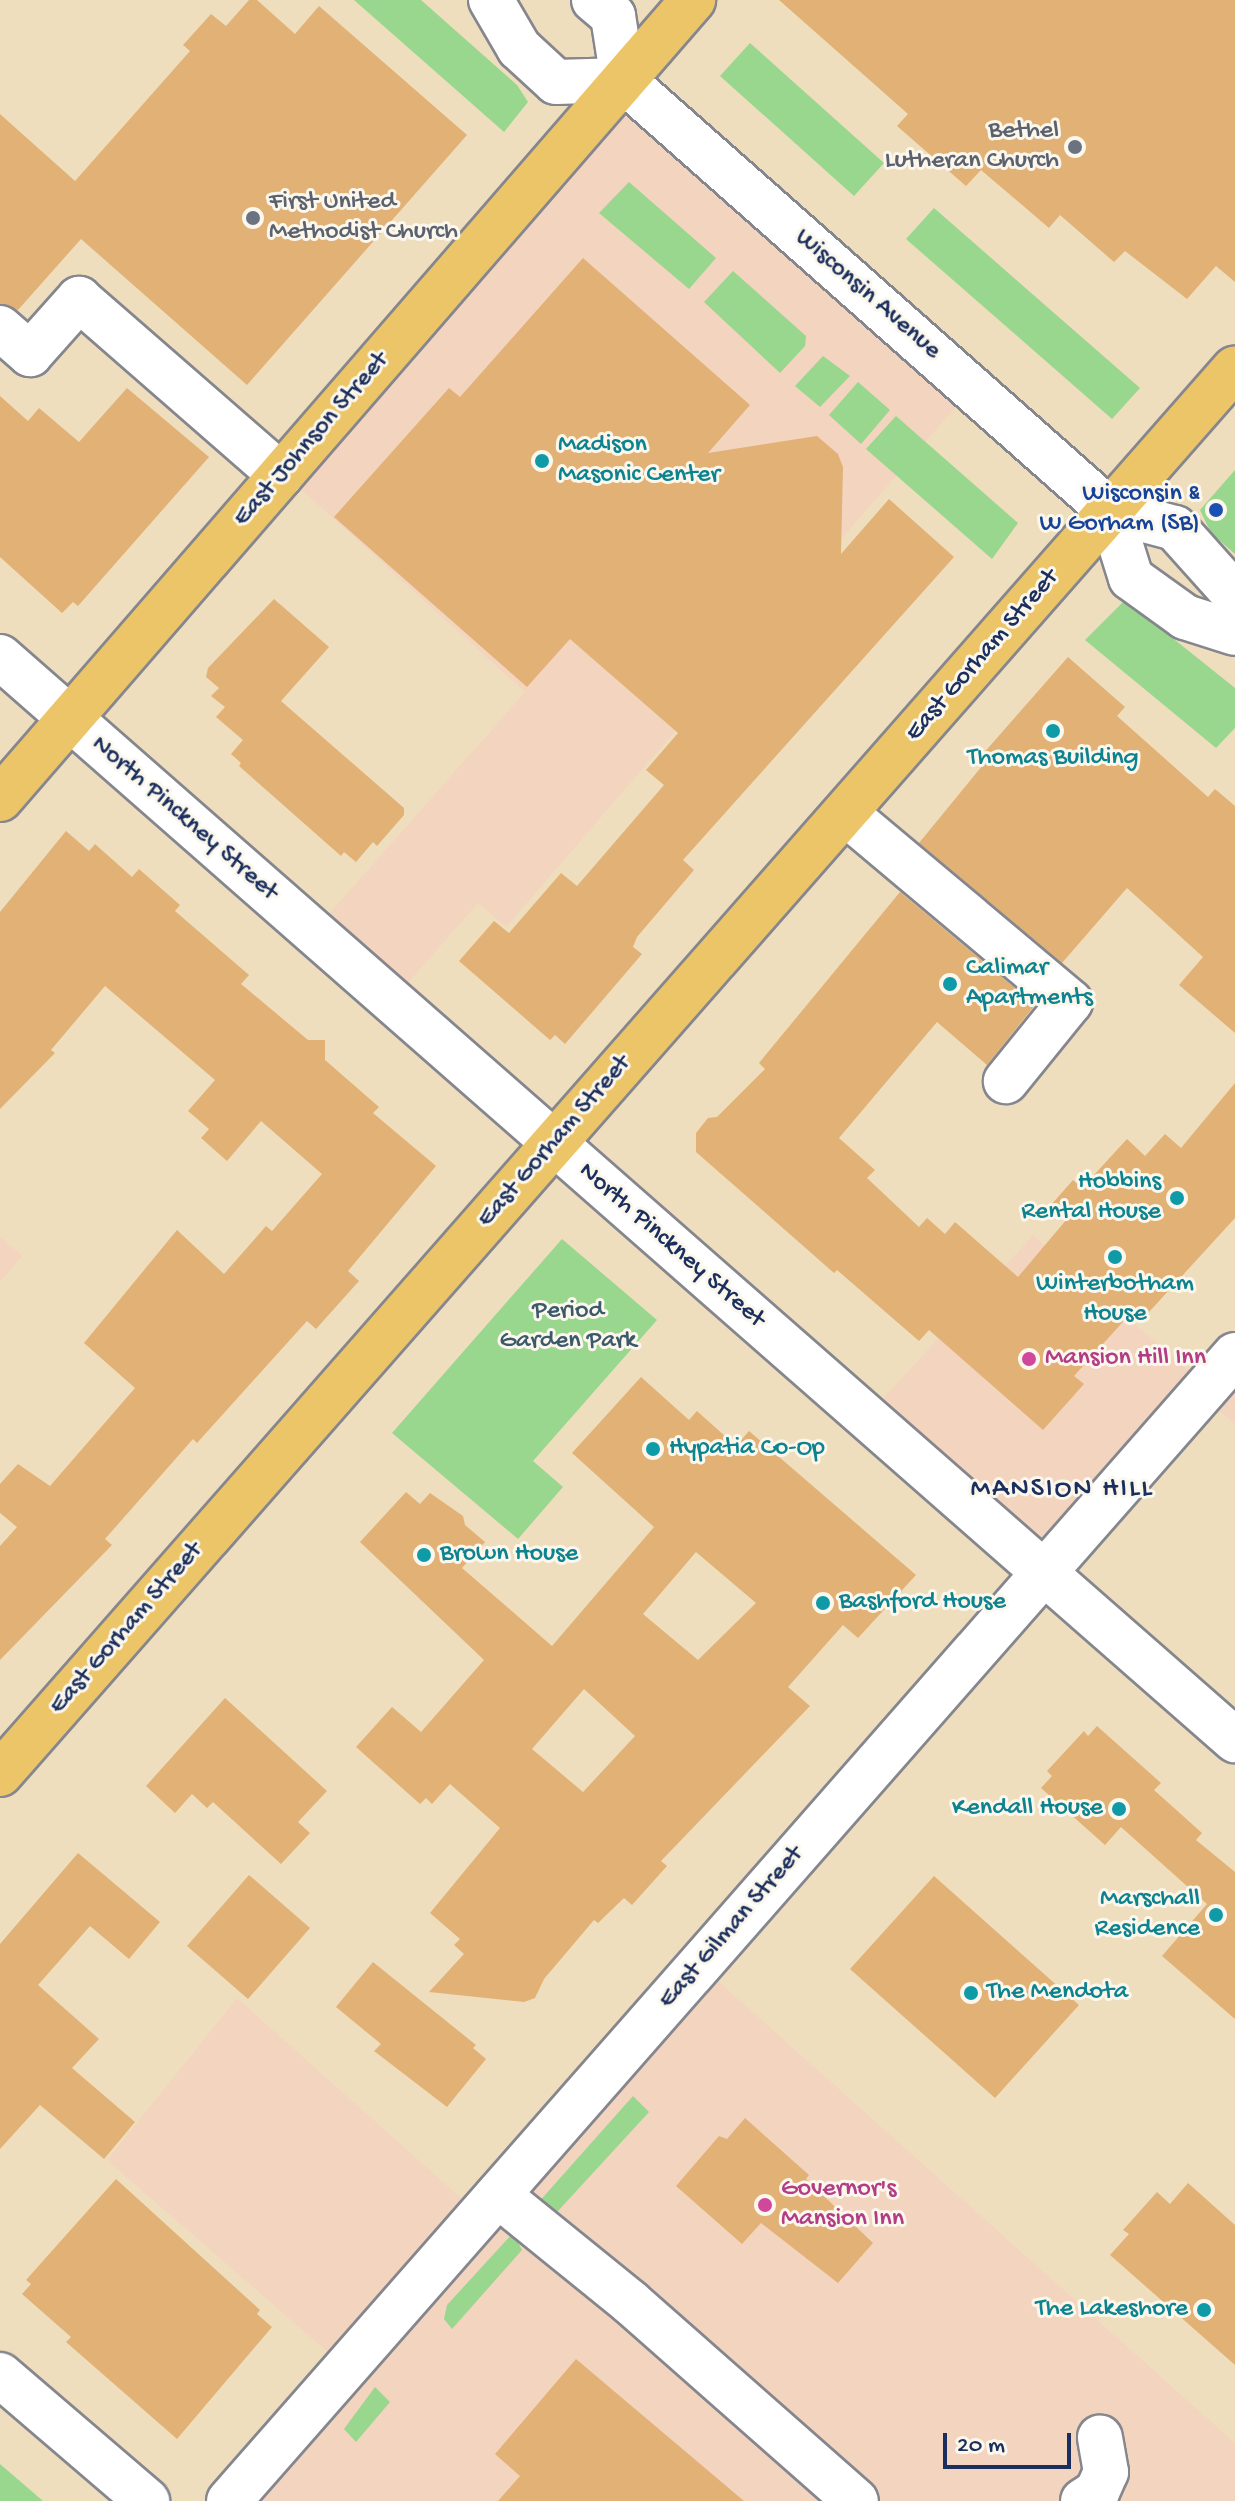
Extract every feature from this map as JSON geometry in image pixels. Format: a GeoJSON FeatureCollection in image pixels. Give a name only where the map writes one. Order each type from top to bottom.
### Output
{"type":"FeatureCollection","features":[{"type":"Feature","properties":{"kind":"main road","name":"East Johnson Street"},"geometry":{"type":"LineString","coordinates":[[0,799],[693,0]]}},
{"type":"Feature","properties":{"kind":"main road","name":"East Gorham Street"},"geometry":{"type":"LineString","coordinates":[[0,1774],[1235,368]]}},
{"type":"Feature","properties":{"kind":"street"},"geometry":{"type":"LineString","coordinates":[[491,0],[519,48],[556,82],[623,80],[613,16],[594,0]]}},
{"type":"Feature","properties":{"kind":"street","name":"Wisconsin Avenue"},"geometry":{"type":"LineString","coordinates":[[623,80],[1110,511],[1175,528],[1235,595]]}},
{"type":"Feature","properties":{"kind":"street"},"geometry":{"type":"LineString","coordinates":[[0,328],[30,354],[79,299],[281,475]]}},
{"type":"Feature","properties":{"kind":"street"},"geometry":{"type":"LineString","coordinates":[[1110,511],[1131,578],[1185,617],[1235,633]]}},
{"type":"Feature","properties":{"kind":"street","name":"North Pinckney Street"},"geometry":{"type":"LineString","coordinates":[[0,657],[1235,1740]]}},
{"type":"Feature","properties":{"kind":"street"},"geometry":{"type":"LineString","coordinates":[[845,813],[1070,1002],[1006,1081]]}},
{"type":"Feature","properties":{"kind":"street","name":"East Gilman Street"},"geometry":{"type":"LineString","coordinates":[[229,2501],[1235,1355]]}},
{"type":"Feature","properties":{"kind":"street"},"geometry":{"type":"LineString","coordinates":[[498,2195],[630,2302],[856,2501]]}},
{"type":"Feature","properties":{"kind":"street"},"geometry":{"type":"LineString","coordinates":[[0,2375],[147,2501]]}},
{"type":"Feature","properties":{"kind":"street"},"geometry":{"type":"LineString","coordinates":[[1083,2501],[1097,2492],[1106,2472],[1100,2438]]}},
{"type":"Feature","properties":{"kind":"shaded area"},"geometry":{"type":"Polygon","coordinates":[[[623,80],[972,388],[506,927],[478,903],[392,1001],[313,932],[525,692],[283,473],[623,80]]]}},
{"type":"Feature","properties":{"kind":"shaded area"},"geometry":{"type":"Polygon","coordinates":[[[1033,1235],[1207,1387],[1235,1355],[1235,1424],[1201,1395],[1045,1572],[865,1418],[1033,1235]]]}},
{"type":"Feature","properties":{"kind":"shaded area"},"geometry":{"type":"Polygon","coordinates":[[[0,1237],[22,1256],[0,1282],[0,1237]]]}},
{"type":"Feature","properties":{"kind":"shaded area"},"geometry":{"type":"Polygon","coordinates":[[[700,1965],[1235,2443],[1235,2501],[229,2501],[346,2368],[107,2160],[237,1998],[480,2215],[700,1965]]]}},
{"type":"Feature","properties":{"kind":"green space"},"geometry":{"type":"Polygon","coordinates":[[[354,0],[421,0],[517,85],[528,102],[504,132],[354,0]]]}},
{"type":"Feature","properties":{"kind":"green space"},"geometry":{"type":"Polygon","coordinates":[[[750,43],[884,163],[854,196],[720,76],[750,43]]]}},
{"type":"Feature","properties":{"kind":"green space"},"geometry":{"type":"Polygon","coordinates":[[[629,182],[716,258],[689,289],[599,213],[629,182]]]}},
{"type":"Feature","properties":{"kind":"green space"},"geometry":{"type":"Polygon","coordinates":[[[934,208],[1140,388],[1112,419],[906,239],[934,208]]]}},
{"type":"Feature","properties":{"kind":"green space"},"geometry":{"type":"Polygon","coordinates":[[[733,271],[806,336],[805,346],[780,373],[704,302],[733,271]]]}},
{"type":"Feature","properties":{"kind":"green space"},"geometry":{"type":"Polygon","coordinates":[[[823,356],[850,376],[820,407],[795,386],[823,356]]]}},
{"type":"Feature","properties":{"kind":"green space"},"geometry":{"type":"Polygon","coordinates":[[[858,382],[890,410],[861,444],[829,415],[858,382]]]}},
{"type":"Feature","properties":{"kind":"green space"},"geometry":{"type":"Polygon","coordinates":[[[896,416],[1018,523],[992,559],[866,449],[896,416]]]}},
{"type":"Feature","properties":{"kind":"green space"},"geometry":{"type":"Polygon","coordinates":[[[1235,470],[1235,554],[1211,533],[1200,510],[1235,470]]]}},
{"type":"Feature","properties":{"kind":"green space"},"geometry":{"type":"Polygon","coordinates":[[[1125,600],[1235,688],[1235,728],[1216,748],[1085,640],[1125,600]]]}},
{"type":"Feature","properties":{"kind":"green space","name":"Period Garden Park"},"geometry":{"type":"Polygon","coordinates":[[[562,1239],[657,1320],[533,1461],[563,1487],[518,1539],[392,1433],[562,1239]]]}},
{"type":"Feature","properties":{"kind":"green space"},"geometry":{"type":"Polygon","coordinates":[[[633,2096],[649,2112],[547,2223],[537,2204],[633,2096]]]}},
{"type":"Feature","properties":{"kind":"green space"},"geometry":{"type":"Polygon","coordinates":[[[513,2233],[522,2250],[452,2329],[444,2319],[447,2305],[513,2233]]]}},
{"type":"Feature","properties":{"kind":"green space"},"geometry":{"type":"Polygon","coordinates":[[[375,2387],[390,2402],[356,2442],[344,2429],[375,2387]]]}},
{"type":"Feature","properties":{"kind":"green space"},"geometry":{"type":"Polygon","coordinates":[[[0,2464],[43,2501],[0,2501],[0,2464]]]}},
{"type":"Feature","properties":{"kind":"building","name":"First United Methodist Church"},"geometry":{"type":"Polygon","coordinates":[[[249,0],[257,0],[295,34],[319,6],[467,135],[247,385],[81,239],[18,310],[0,304],[0,114],[75,181],[190,51],[183,45],[211,14],[226,26],[249,0]]]}},
{"type":"Feature","properties":{"kind":"building","name":"Bethel Lutheran Church"},"geometry":{"type":"Polygon","coordinates":[[[779,0],[1235,0],[1235,282],[1216,266],[1187,299],[1125,251],[1114,262],[1060,215],[1049,228],[981,170],[966,186],[897,126],[908,114],[779,0]]]}},
{"type":"Feature","properties":{"kind":"building"},"geometry":{"type":"Polygon","coordinates":[[[583,258],[750,405],[708,453],[817,436],[838,454],[843,467],[841,554],[889,499],[954,557],[683,860],[694,870],[637,937],[633,947],[642,954],[565,1044],[555,1035],[550,1040],[459,961],[494,921],[509,933],[561,873],[577,886],[664,785],[646,770],[678,733],[570,639],[527,687],[334,517],[449,388],[460,397],[583,258]]]}},
{"type":"Feature","properties":{"kind":"building"},"geometry":{"type":"Polygon","coordinates":[[[127,388],[209,457],[78,606],[73,602],[62,613],[0,557],[0,396],[28,421],[39,408],[79,442],[127,388]]]}},
{"type":"Feature","properties":{"kind":"building"},"geometry":{"type":"Polygon","coordinates":[[[274,599],[329,647],[281,701],[404,808],[404,815],[377,846],[373,842],[356,862],[344,852],[341,856],[239,766],[241,763],[231,754],[243,740],[216,717],[225,707],[211,696],[219,688],[206,677],[208,668],[274,599]]]}},
{"type":"Feature","properties":{"kind":"building"},"geometry":{"type":"Polygon","coordinates":[[[1068,657],[1125,707],[1117,716],[1208,797],[1215,789],[1235,806],[1235,1033],[1179,985],[1203,957],[1127,888],[1062,963],[919,843],[987,760],[982,755],[1068,657]]]}},
{"type":"Feature","properties":{"kind":"building"},"geometry":{"type":"Polygon","coordinates":[[[66,831],[89,851],[95,844],[132,877],[139,869],[180,905],[175,911],[249,975],[241,984],[308,1040],[325,1040],[325,1060],[379,1107],[373,1113],[436,1166],[348,1271],[359,1281],[316,1329],[307,1321],[197,1443],[193,1439],[105,1539],[112,1545],[0,1660],[0,1546],[17,1527],[0,1513],[0,1484],[18,1464],[50,1486],[135,1388],[84,1343],[177,1230],[224,1274],[266,1226],[272,1231],[322,1174],[261,1121],[227,1161],[201,1138],[209,1129],[188,1111],[215,1080],[105,986],[51,1050],[55,1053],[0,1109],[0,912],[66,831]]]}},
{"type":"Feature","properties":{"kind":"building"},"geometry":{"type":"Polygon","coordinates":[[[900,892],[1035,1005],[987,1065],[937,1022],[839,1138],[875,1170],[867,1178],[919,1227],[927,1218],[945,1234],[955,1222],[1018,1277],[1067,1219],[1051,1205],[1073,1180],[1082,1188],[1127,1139],[1145,1156],[1165,1134],[1181,1148],[1235,1083],[1235,1218],[1139,1323],[1130,1314],[1074,1376],[1084,1384],[1043,1430],[929,1330],[919,1341],[837,1270],[834,1273],[696,1152],[696,1133],[708,1118],[717,1117],[765,1069],[759,1063],[900,892]]]}},
{"type":"Feature","properties":{"kind":"building"},"geometry":{"type":"Polygon","coordinates":[[[641,1377],[689,1420],[697,1411],[736,1446],[749,1431],[916,1575],[858,1638],[843,1625],[788,1687],[810,1706],[661,1861],[667,1866],[632,1905],[624,1898],[598,1923],[594,1920],[544,1979],[535,1998],[524,2002],[429,1992],[464,1954],[454,1945],[460,1939],[430,1913],[500,1828],[450,1784],[432,1804],[426,1798],[420,1804],[356,1747],[392,1707],[421,1732],[484,1660],[360,1542],[406,1492],[420,1504],[430,1493],[463,1516],[465,1525],[485,1542],[462,1568],[552,1646],[654,1527],[572,1453],[641,1377]],[[696,1552],[643,1614],[698,1660],[756,1603],[696,1552]],[[584,1689],[532,1749],[583,1792],[635,1736],[584,1689]]]}},
{"type":"Feature","properties":{"kind":"building"},"geometry":{"type":"Polygon","coordinates":[[[225,1698],[327,1791],[298,1822],[310,1833],[281,1864],[213,1802],[207,1808],[192,1794],[175,1813],[146,1786],[225,1698]]]}},
{"type":"Feature","properties":{"kind":"building"},"geometry":{"type":"Polygon","coordinates":[[[1097,1726],[1161,1783],[1154,1790],[1202,1833],[1196,1840],[1235,1872],[1235,2019],[1162,1956],[1207,1904],[1121,1827],[1105,1845],[1041,1788],[1052,1776],[1047,1771],[1084,1731],[1088,1736],[1097,1726]]]}},
{"type":"Feature","properties":{"kind":"building"},"geometry":{"type":"Polygon","coordinates":[[[78,1853],[160,1922],[129,1959],[90,1926],[38,1985],[99,2039],[72,2068],[135,2122],[104,2159],[40,2105],[0,2149],[0,1944],[78,1853]]]}},
{"type":"Feature","properties":{"kind":"building"},"geometry":{"type":"Polygon","coordinates":[[[249,1875],[310,1928],[248,1999],[187,1946],[249,1875]]]}},
{"type":"Feature","properties":{"kind":"building","name":"The Mendota"},"geometry":{"type":"Polygon","coordinates":[[[934,1876],[1079,2005],[995,2098],[850,1969],[934,1876]]]}},
{"type":"Feature","properties":{"kind":"building"},"geometry":{"type":"Polygon","coordinates":[[[373,1962],[476,2045],[473,2048],[486,2059],[447,2107],[374,2051],[381,2044],[336,2007],[373,1962]]]}},
{"type":"Feature","properties":{"kind":"building","name":"Governor's Mansion Inn"},"geometry":{"type":"Polygon","coordinates":[[[745,2118],[809,2175],[806,2179],[873,2243],[838,2283],[761,2223],[742,2244],[676,2186],[719,2136],[727,2139],[745,2118]]]}},
{"type":"Feature","properties":{"kind":"building"},"geometry":{"type":"Polygon","coordinates":[[[116,2179],[260,2310],[257,2314],[272,2327],[177,2439],[66,2342],[71,2337],[22,2294],[31,2284],[26,2280],[116,2179]]]}},
{"type":"Feature","properties":{"kind":"building","name":"The Lakeshore"},"geometry":{"type":"Polygon","coordinates":[[[1188,2183],[1235,2225],[1235,2365],[1110,2255],[1129,2234],[1123,2230],[1157,2192],[1170,2204],[1188,2183]]]}},
{"type":"Feature","properties":{"kind":"building"},"geometry":{"type":"Polygon","coordinates":[[[576,2359],[744,2501],[498,2501],[520,2476],[495,2454],[576,2359]]]}},
{"type":"Feature","properties":{"kind":"place","name":"Bethel Lutheran Church"},"geometry":{"type":"Point","coordinates":[1075,147]}},
{"type":"Feature","properties":{"kind":"place","name":"First United Methodist Church"},"geometry":{"type":"Point","coordinates":[253,218]}},
{"type":"Feature","properties":{"kind":"place","name":"Madison Masonic Center"},"geometry":{"type":"Point","coordinates":[542,461]}},
{"type":"Feature","properties":{"kind":"place","name":"Wisconsin & W Gorham (SB)"},"geometry":{"type":"Point","coordinates":[1216,510]}},
{"type":"Feature","properties":{"kind":"place","name":"Thomas Building"},"geometry":{"type":"Point","coordinates":[1053,731]}},
{"type":"Feature","properties":{"kind":"place","name":"Calimar Apartments"},"geometry":{"type":"Point","coordinates":[950,984]}},
{"type":"Feature","properties":{"kind":"place","name":"Hobbins Rental House"},"geometry":{"type":"Point","coordinates":[1177,1198]}},
{"type":"Feature","properties":{"kind":"place","name":"Winterbotham House"},"geometry":{"type":"Point","coordinates":[1115,1257]}},
{"type":"Feature","properties":{"kind":"place","name":"Mansion Hill Inn"},"geometry":{"type":"Point","coordinates":[1029,1359]}},
{"type":"Feature","properties":{"kind":"place","name":"Hypatia Co-Op"},"geometry":{"type":"Point","coordinates":[653,1449]}},
{"type":"Feature","properties":{"kind":"place","name":"Brown House"},"geometry":{"type":"Point","coordinates":[424,1555]}},
{"type":"Feature","properties":{"kind":"place","name":"Bashford House"},"geometry":{"type":"Point","coordinates":[823,1603]}},
{"type":"Feature","properties":{"kind":"place","name":"Kendall House"},"geometry":{"type":"Point","coordinates":[1119,1809]}},
{"type":"Feature","properties":{"kind":"place","name":"Marschall Residence"},"geometry":{"type":"Point","coordinates":[1216,1915]}},
{"type":"Feature","properties":{"kind":"place","name":"The Mendota"},"geometry":{"type":"Point","coordinates":[971,1993]}},
{"type":"Feature","properties":{"kind":"place","name":"Governor's Mansion Inn"},"geometry":{"type":"Point","coordinates":[765,2205]}},
{"type":"Feature","properties":{"kind":"place","name":"The Lakeshore"},"geometry":{"type":"Point","coordinates":[1204,2310]}},
{"type":"Feature","properties":{"kind":"district","name":"MANSION HILL"},"geometry":{"type":"Point","coordinates":[1062,1490]}}]}
